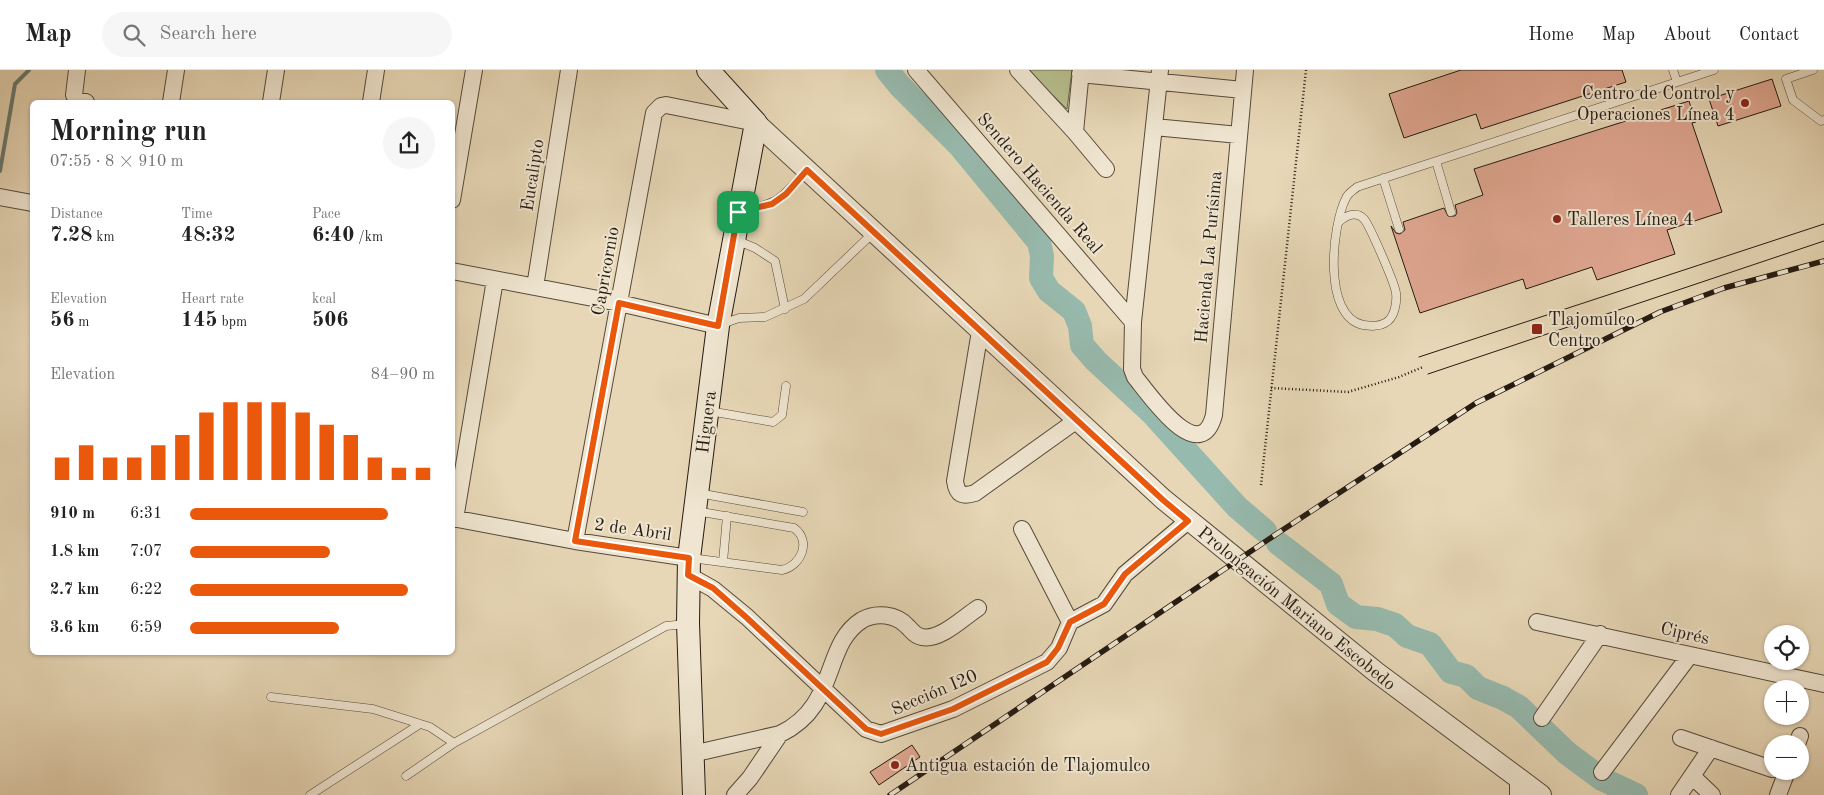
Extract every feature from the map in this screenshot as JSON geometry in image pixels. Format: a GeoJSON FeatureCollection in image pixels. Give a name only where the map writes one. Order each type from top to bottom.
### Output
{"type":"FeatureCollection","features":[{"type":"Feature","properties":{"kind":"main road"},"geometry":{"type":"LineString","coordinates":[[708,70],[756,123]]}},
{"type":"Feature","properties":{"kind":"main road","name":"Higuera"},"geometry":{"type":"LineString","coordinates":[[694,795],[688,623],[689,566],[695,502],[718,326],[756,123]]}},
{"type":"Feature","properties":{"kind":"street"},"geometry":{"type":"LineString","coordinates":[[77,70],[74,96],[78,100]]}},
{"type":"Feature","properties":{"kind":"street"},"geometry":{"type":"LineString","coordinates":[[171,100],[176,70]]}},
{"type":"Feature","properties":{"kind":"street"},"geometry":{"type":"LineString","coordinates":[[271,100],[276,70]]}},
{"type":"Feature","properties":{"kind":"street"},"geometry":{"type":"LineString","coordinates":[[370,100],[376,70]]}},
{"type":"Feature","properties":{"kind":"street"},"geometry":{"type":"LineString","coordinates":[[455,182],[474,70]]}},
{"type":"Feature","properties":{"kind":"street","name":"Eucalipto"},"geometry":{"type":"LineString","coordinates":[[535,287],[569,70]]}},
{"type":"Feature","properties":{"kind":"street","name":"Sendero Hacienda Real"},"geometry":{"type":"LineString","coordinates":[[916,70],[1134,322]]}},
{"type":"Feature","properties":{"kind":"street"},"geometry":{"type":"LineString","coordinates":[[1018,70],[1106,169]]}},
{"type":"Feature","properties":{"kind":"street","name":"Hacienda La Purísima"},"geometry":{"type":"LineString","coordinates":[[1134,322],[1132,368],[1135,377],[1172,421],[1187,432],[1196,435],[1204,433],[1211,427],[1214,415],[1245,70]]}},
{"type":"Feature","properties":{"kind":"street"},"geometry":{"type":"LineString","coordinates":[[1075,132],[1080,72],[1159,75],[1243,90]]}},
{"type":"Feature","properties":{"kind":"street"},"geometry":{"type":"LineString","coordinates":[[1134,322],[1159,75]]}},
{"type":"Feature","properties":{"kind":"street","name":"Capricornio"},"geometry":{"type":"LineString","coordinates":[[575,541],[656,109],[666,105],[756,123]]}},
{"type":"Feature","properties":{"kind":"street","name":"Prolongación Mariano Escobedo"},"geometry":{"type":"LineString","coordinates":[[756,123],[873,233],[1188,521],[1518,787],[1541,795]]}},
{"type":"Feature","properties":{"kind":"street"},"geometry":{"type":"LineString","coordinates":[[1154,127],[1239,135]]}},
{"type":"Feature","properties":{"kind":"street"},"geometry":{"type":"LineString","coordinates":[[0,197],[30,203]]}},
{"type":"Feature","properties":{"kind":"street"},"geometry":{"type":"LineString","coordinates":[[455,272],[619,303],[718,326]]}},
{"type":"Feature","properties":{"kind":"street"},"geometry":{"type":"LineString","coordinates":[[455,513],[496,280]]}},
{"type":"Feature","properties":{"kind":"street"},"geometry":{"type":"LineString","coordinates":[[980,331],[955,481],[956,490],[960,494],[965,496],[975,493],[1077,420]]}},
{"type":"Feature","properties":{"kind":"street","name":"2 de Abril"},"geometry":{"type":"LineString","coordinates":[[455,519],[575,541],[689,566]]}},
{"type":"Feature","properties":{"kind":"street"},"geometry":{"type":"LineString","coordinates":[[1022,529],[1070,622],[1104,604],[1125,574],[1139,560],[1188,521]]}},
{"type":"Feature","properties":{"kind":"street","name":"Sección I20"},"geometry":{"type":"LineString","coordinates":[[689,566],[866,729],[881,734],[953,709],[1047,662],[1058,648],[1070,622]]}},
{"type":"Feature","properties":{"kind":"street"},"geometry":{"type":"LineString","coordinates":[[692,754],[780,734],[791,728],[810,713],[824,689],[844,637],[862,620],[876,615],[891,616],[906,624],[914,634],[923,638],[938,635],[978,608]]}},
{"type":"Feature","properties":{"kind":"street","name":"Ciprés"},"geometry":{"type":"LineString","coordinates":[[1537,622],[1600,634],[1824,684]]}},
{"type":"Feature","properties":{"kind":"street"},"geometry":{"type":"LineString","coordinates":[[1542,718],[1600,634]]}},
{"type":"Feature","properties":{"kind":"street"},"geometry":{"type":"LineString","coordinates":[[1602,772],[1690,655]]}},
{"type":"Feature","properties":{"kind":"street"},"geometry":{"type":"LineString","coordinates":[[735,795],[750,778],[780,734]]}},
{"type":"Feature","properties":{"kind":"street"},"geometry":{"type":"LineString","coordinates":[[1681,738],[1764,765]]}},
{"type":"Feature","properties":{"kind":"street"},"geometry":{"type":"LineString","coordinates":[[1679,795],[1711,748]]}},
{"type":"Feature","properties":{"kind":"street"},"geometry":{"type":"LineString","coordinates":[[1692,776],[1712,795]]}},
{"type":"Feature","properties":{"kind":"street"},"geometry":{"type":"LineString","coordinates":[[1778,795],[1780,780]]}},
{"type":"Feature","properties":{"kind":"lane"},"geometry":{"type":"LineString","coordinates":[[1673,70],[1677,82]]}},
{"type":"Feature","properties":{"kind":"lane"},"geometry":{"type":"LineString","coordinates":[[1338,223],[1345,216],[1355,214],[1364,219],[1371,232],[1396,292],[1395,311],[1387,323],[1374,327],[1360,324],[1344,311],[1336,292],[1334,256],[1338,223],[1347,196],[1357,187],[1714,70]]}},
{"type":"Feature","properties":{"kind":"lane"},"geometry":{"type":"LineString","coordinates":[[1813,70],[1786,79],[1792,100],[1821,121],[1824,120]]}},
{"type":"Feature","properties":{"kind":"lane"},"geometry":{"type":"LineString","coordinates":[[1436,161],[1451,212]]}},
{"type":"Feature","properties":{"kind":"lane"},"geometry":{"type":"LineString","coordinates":[[738,212],[772,204],[786,194],[807,170]]}},
{"type":"Feature","properties":{"kind":"lane"},"geometry":{"type":"LineString","coordinates":[[1383,178],[1399,230]]}},
{"type":"Feature","properties":{"kind":"lane"},"geometry":{"type":"LineString","coordinates":[[718,326],[739,318],[765,317],[804,299],[873,233]]}},
{"type":"Feature","properties":{"kind":"lane"},"geometry":{"type":"LineString","coordinates":[[733,238],[755,248],[775,261],[785,309]]}},
{"type":"Feature","properties":{"kind":"lane"},"geometry":{"type":"LineString","coordinates":[[707,411],[773,422],[782,415],[786,386]]}},
{"type":"Feature","properties":{"kind":"lane"},"geometry":{"type":"LineString","coordinates":[[695,502],[804,512]]}},
{"type":"Feature","properties":{"kind":"lane"},"geometry":{"type":"LineString","coordinates":[[689,566],[722,562],[782,570],[790,569],[798,563],[804,543],[800,532],[794,528],[727,516],[695,502]]}},
{"type":"Feature","properties":{"kind":"lane"},"geometry":{"type":"LineString","coordinates":[[722,562],[727,516]]}},
{"type":"Feature","properties":{"kind":"lane"},"geometry":{"type":"LineString","coordinates":[[406,776],[454,743],[666,626],[688,623]]}},
{"type":"Feature","properties":{"kind":"lane"},"geometry":{"type":"LineString","coordinates":[[272,697],[373,709],[430,727],[454,743]]}},
{"type":"Feature","properties":{"kind":"lane"},"geometry":{"type":"LineString","coordinates":[[310,795],[420,724]]}},
{"type":"Feature","properties":{"kind":"path"},"geometry":{"type":"LineString","coordinates":[[1261,485],[1306,70]]}},
{"type":"Feature","properties":{"kind":"path"},"geometry":{"type":"LineString","coordinates":[[1271,388],[1348,392],[1399,377],[1423,367]]}},
{"type":"Feature","properties":{"kind":"green space"},"geometry":{"type":"Polygon","coordinates":[[[1027,70],[1072,70],[1067,109],[1027,70]]]}},
{"type":"Feature","properties":{"kind":"building"},"geometry":{"type":"Polygon","coordinates":[[[1461,70],[1622,70],[1626,82],[1481,129],[1476,114],[1404,138],[1389,94],[1461,70]]]}},
{"type":"Feature","properties":{"kind":"building","name":"Centro de Control y Operaciones Línea 4"},"geometry":{"type":"Polygon","coordinates":[[[1772,79],[1781,106],[1718,126],[1709,99],[1772,79]]]}},
{"type":"Feature","properties":{"kind":"building","name":"Talleres Línea 4"},"geometry":{"type":"Polygon","coordinates":[[[1689,101],[1696,122],[1692,123],[1722,212],[1667,230],[1675,254],[1597,280],[1592,267],[1526,289],[1523,279],[1420,313],[1391,226],[1396,233],[1400,234],[1405,230],[1403,222],[1444,208],[1448,216],[1455,216],[1457,213],[1455,205],[1483,195],[1474,169],[1689,101]]]}},
{"type":"Feature","properties":{"kind":"building","name":"Antigua estación de Tlajomulco"},"geometry":{"type":"Polygon","coordinates":[[[912,745],[920,757],[879,785],[870,772],[912,745]]]}},
{"type":"Feature","properties":{"kind":"waterway"},"geometry":{"type":"LineString","coordinates":[[0,171],[15,84],[29,70]]}},
{"type":"Feature","properties":{"kind":"waterway"},"geometry":{"type":"LineString","coordinates":[[887,70],[900,86],[960,146],[1039,242],[1042,256],[1041,278],[1049,291],[1074,311],[1080,326],[1082,345],[1096,361],[1152,413],[1237,507],[1265,531]]}},
{"type":"Feature","properties":{"kind":"waterway"},"geometry":{"type":"LineString","coordinates":[[1278,543],[1331,584],[1338,604],[1356,617],[1377,619],[1395,625],[1407,636],[1430,644],[1451,672],[1466,676],[1478,688],[1519,707],[1567,753],[1602,779],[1636,795]]}},
{"type":"Feature","properties":{"kind":"tram line"},"geometry":{"type":"LineString","coordinates":[[1419,357],[1824,224]]}},
{"type":"Feature","properties":{"kind":"tram line"},"geometry":{"type":"LineString","coordinates":[[1428,374],[1824,241]]}},
{"type":"Feature","properties":{"kind":"railway"},"geometry":{"type":"LineString","coordinates":[[890,795],[1278,533],[1476,403],[1660,312],[1724,288],[1824,261]]}},
{"type":"Feature","properties":{"kind":"place","name":"Centro de Control y Operaciones Línea 4"},"geometry":{"type":"Point","coordinates":[1745,103]}},
{"type":"Feature","properties":{"kind":"place","name":"Talleres Línea 4"},"geometry":{"type":"Point","coordinates":[1557,219]}},
{"type":"Feature","properties":{"kind":"place","name":"Tlajomulco Centro"},"geometry":{"type":"Point","coordinates":[1537,329]}},
{"type":"Feature","properties":{"kind":"place","name":"Antigua estación de Tlajomulco"},"geometry":{"type":"Point","coordinates":[895,765]}},
{"type":"Feature","properties":{"kind":"route"},"geometry":{"type":"LineString","coordinates":[[807,170],[873,233],[1188,521],[1139,560],[1125,574],[1104,604],[1070,622],[1058,648],[1047,662],[953,709],[881,734],[866,729],[713,588],[688,575],[689,558],[575,541],[619,303],[718,326],[738,212],[772,204],[786,194],[807,170]]}}]}
